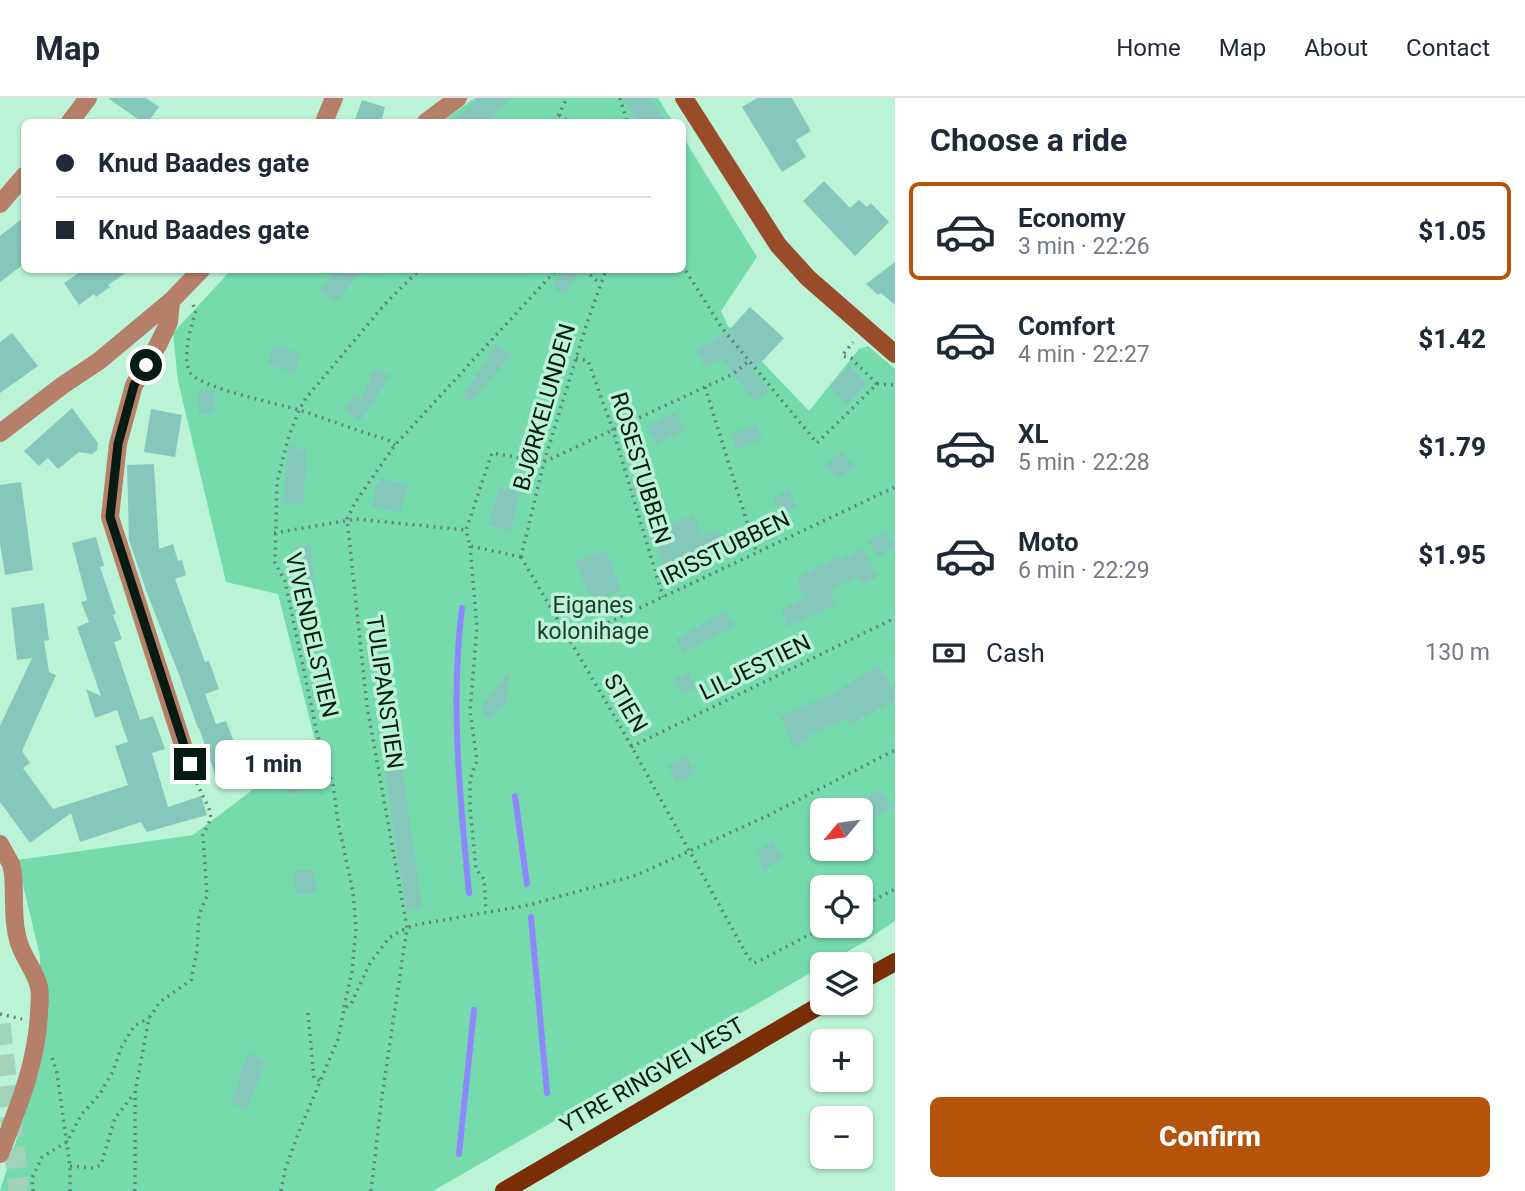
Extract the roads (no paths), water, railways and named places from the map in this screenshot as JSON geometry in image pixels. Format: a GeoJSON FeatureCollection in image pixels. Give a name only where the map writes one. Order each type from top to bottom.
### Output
{"type":"FeatureCollection","features":[{"type":"Feature","properties":{"kind":"main road"},"geometry":{"type":"LineString","coordinates":[[684,98],[778,245],[808,278],[895,354]]}},
{"type":"Feature","properties":{"kind":"main road"},"geometry":{"type":"LineString","coordinates":[[873,974],[895,962]]}},
{"type":"Feature","properties":{"kind":"main road","name":"YTRE RINGVEI VEST"},"geometry":{"type":"LineString","coordinates":[[505,1191],[810,1011]]}},
{"type":"Feature","properties":{"kind":"street"},"geometry":{"type":"LineString","coordinates":[[72,119],[88,98]]}},
{"type":"Feature","properties":{"kind":"street"},"geometry":{"type":"LineString","coordinates":[[325,119],[334,98]]}},
{"type":"Feature","properties":{"kind":"street"},"geometry":{"type":"LineString","coordinates":[[430,119],[458,98]]}},
{"type":"Feature","properties":{"kind":"street"},"geometry":{"type":"LineString","coordinates":[[0,204],[21,180]]}},
{"type":"Feature","properties":{"kind":"street"},"geometry":{"type":"LineString","coordinates":[[0,433],[63,384],[99,361],[172,300],[198,273]]}},
{"type":"Feature","properties":{"kind":"street"},"geometry":{"type":"LineString","coordinates":[[172,300],[169,322],[134,385],[118,444],[110,517],[190,764]]}},
{"type":"Feature","properties":{"kind":"street"},"geometry":{"type":"LineString","coordinates":[[0,844],[13,873],[18,939],[39,989],[36,1053],[0,1154]]}},
{"type":"Feature","properties":{"kind":"waterway"},"geometry":{"type":"LineString","coordinates":[[462,608],[458,644],[457,715],[469,893]]}},
{"type":"Feature","properties":{"kind":"waterway"},"geometry":{"type":"LineString","coordinates":[[515,796],[527,884]]}},
{"type":"Feature","properties":{"kind":"waterway"},"geometry":{"type":"LineString","coordinates":[[531,917],[547,1093]]}},
{"type":"Feature","properties":{"kind":"waterway"},"geometry":{"type":"LineString","coordinates":[[459,1154],[474,1010]]}},
{"type":"Feature","properties":{"kind":"tunnel"},"geometry":{"type":"LineString","coordinates":[[0,1024],[19,1191]]}},
{"type":"Feature","properties":{"kind":"park label","name":"Eiganes kolonihage"},"geometry":{"type":"Point","coordinates":[593,618]}}]}
